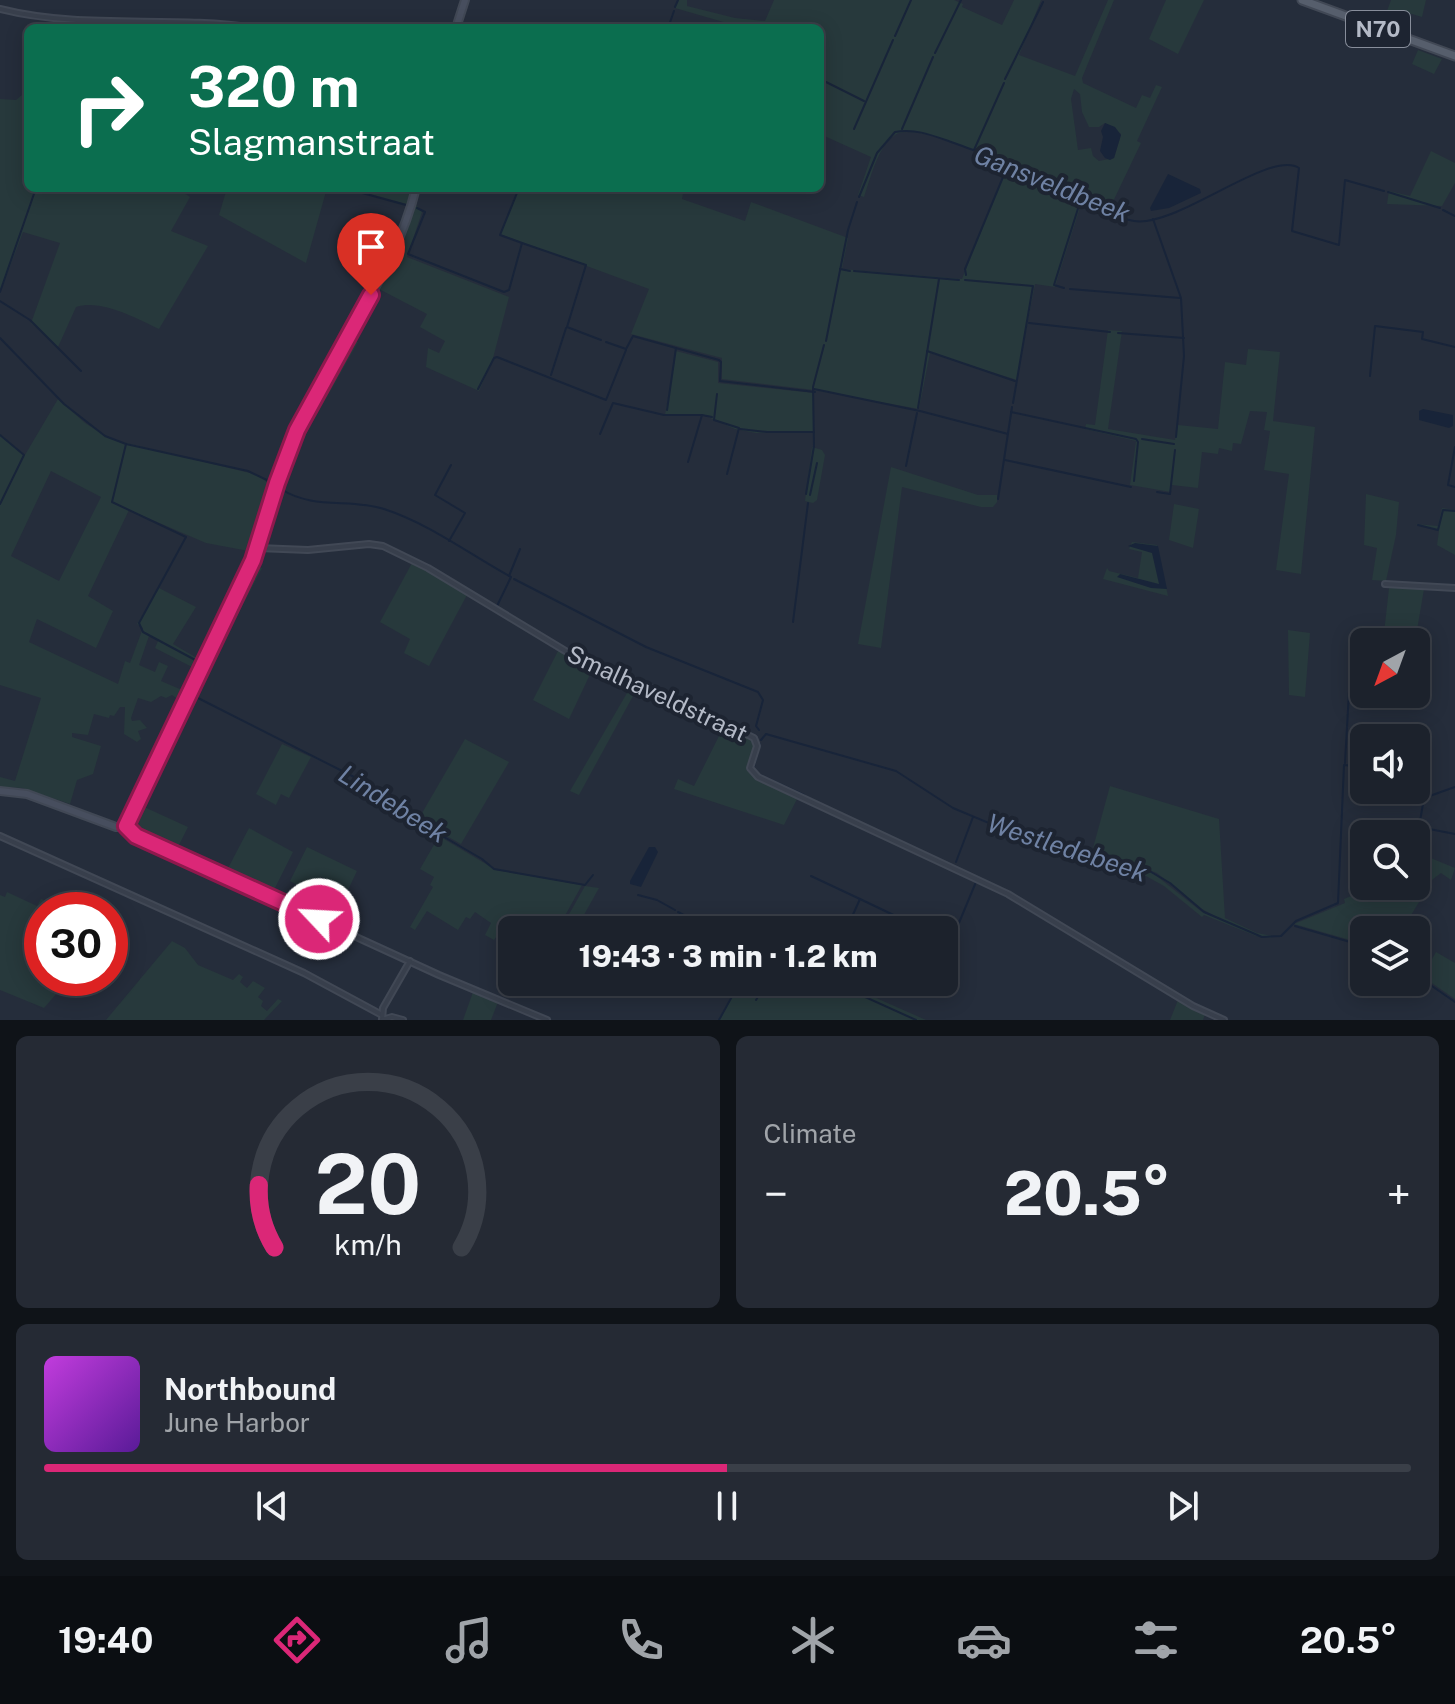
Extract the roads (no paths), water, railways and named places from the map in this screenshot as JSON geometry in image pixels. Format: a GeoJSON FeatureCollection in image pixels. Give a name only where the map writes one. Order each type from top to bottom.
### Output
{"type":"FeatureCollection","features":[{"type":"Feature","properties":{"kind":"main road"},"geometry":{"type":"LineString","coordinates":[[457,24],[465,0]]}},
{"type":"Feature","properties":{"kind":"main road","name":"N70"},"geometry":{"type":"LineString","coordinates":[[1302,0],[1455,56]]}},
{"type":"Feature","properties":{"kind":"main road"},"geometry":{"type":"LineString","coordinates":[[0,791],[27,794],[116,827],[126,826],[258,548],[297,430],[390,261],[415,192]]}},
{"type":"Feature","properties":{"kind":"street"},"geometry":{"type":"LineString","coordinates":[[0,9],[24,15],[80,20],[213,21],[231,24]]}},
{"type":"Feature","properties":{"kind":"street","name":"Smalhaveldstraat"},"geometry":{"type":"LineString","coordinates":[[258,548],[308,550],[376,544],[394,551],[453,582],[572,655],[652,688],[751,736],[757,746],[750,768],[758,777],[1008,894],[1193,1006],[1224,1020]]}},
{"type":"Feature","properties":{"kind":"street"},"geometry":{"type":"LineString","coordinates":[[1385,584],[1455,588]]}},
{"type":"Feature","properties":{"kind":"street"},"geometry":{"type":"LineString","coordinates":[[126,826],[136,836],[547,1020]]}},
{"type":"Feature","properties":{"kind":"street"},"geometry":{"type":"LineString","coordinates":[[0,836],[304,973],[382,1018],[403,1020]]}},
{"type":"Feature","properties":{"kind":"street"},"geometry":{"type":"LineString","coordinates":[[382,1018],[410,961]]}},
{"type":"Feature","properties":{"kind":"water"},"geometry":{"type":"Polygon","coordinates":[[[1105,123],[1115,127],[1121,135],[1114,158],[1110,160],[1100,151],[1101,131],[1105,123]]]}},
{"type":"Feature","properties":{"kind":"water"},"geometry":{"type":"Polygon","coordinates":[[[1168,174],[1200,189],[1201,193],[1169,208],[1151,211],[1150,208],[1168,174]]]}},
{"type":"Feature","properties":{"kind":"water"},"geometry":{"type":"Polygon","coordinates":[[[1423,409],[1453,415],[1453,426],[1449,428],[1419,420],[1419,411],[1423,409]]]}},
{"type":"Feature","properties":{"kind":"water"},"geometry":{"type":"Polygon","coordinates":[[[1135,543],[1158,546],[1167,589],[1151,588],[1117,577],[1120,574],[1159,584],[1152,553],[1128,546],[1135,543]]]}},
{"type":"Feature","properties":{"kind":"water"},"geometry":{"type":"Polygon","coordinates":[[[649,847],[655,847],[658,852],[641,887],[630,884],[630,881],[649,847]]]}},
{"type":"Feature","properties":{"kind":"waterway"},"geometry":{"type":"LineString","coordinates":[[675,7],[678,0]]}},
{"type":"Feature","properties":{"kind":"waterway"},"geometry":{"type":"LineString","coordinates":[[895,36],[911,0]]}},
{"type":"Feature","properties":{"kind":"waterway"},"geometry":{"type":"LineString","coordinates":[[935,53],[961,0]]}},
{"type":"Feature","properties":{"kind":"waterway"},"geometry":{"type":"LineString","coordinates":[[1005,79],[1043,2]]}},
{"type":"Feature","properties":{"kind":"waterway"},"geometry":{"type":"LineString","coordinates":[[669,24],[674,11]]}},
{"type":"Feature","properties":{"kind":"waterway"},"geometry":{"type":"LineString","coordinates":[[854,129],[893,40]]}},
{"type":"Feature","properties":{"kind":"waterway"},"geometry":{"type":"LineString","coordinates":[[902,129],[933,57]]}},
{"type":"Feature","properties":{"kind":"waterway"},"geometry":{"type":"LineString","coordinates":[[826,82],[864,101]]}},
{"type":"Feature","properties":{"kind":"waterway"},"geometry":{"type":"LineString","coordinates":[[974,150],[1004,83]]}},
{"type":"Feature","properties":{"kind":"waterway","name":"Gansveldbeek"},"geometry":{"type":"LineString","coordinates":[[859,197],[877,153],[895,132],[903,131],[932,135],[1004,162],[1034,174],[1095,208],[1134,221],[1152,220],[1174,213],[1245,178],[1285,165],[1299,168],[1292,231],[1339,245],[1345,180],[1384,191]]}},
{"type":"Feature","properties":{"kind":"waterway"},"geometry":{"type":"LineString","coordinates":[[966,275],[965,269],[1008,165]]}},
{"type":"Feature","properties":{"kind":"waterway","name":"Gansveldbeek"},"geometry":{"type":"LineString","coordinates":[[0,292],[35,192]]}},
{"type":"Feature","properties":{"kind":"waterway","name":"Gansveldbeek"},"geometry":{"type":"LineString","coordinates":[[359,192],[406,205]]}},
{"type":"Feature","properties":{"kind":"waterway"},"geometry":{"type":"LineString","coordinates":[[517,192],[500,235],[522,243]]}},
{"type":"Feature","properties":{"kind":"waterway","name":"Gansveldbeek"},"geometry":{"type":"LineString","coordinates":[[1388,192],[1440,208]]}},
{"type":"Feature","properties":{"kind":"waterway"},"geometry":{"type":"LineString","coordinates":[[1064,288],[1054,285],[1081,199]]}},
{"type":"Feature","properties":{"kind":"waterway","name":"Gansveldbeek"},"geometry":{"type":"LineString","coordinates":[[826,341],[848,230],[857,202]]}},
{"type":"Feature","properties":{"kind":"waterway","name":"Gansveldbeek"},"geometry":{"type":"LineString","coordinates":[[417,208],[425,212],[408,254],[504,292],[509,290],[522,243],[586,265],[567,327],[601,340]]}},
{"type":"Feature","properties":{"kind":"waterway","name":"Gansveldbeek"},"geometry":{"type":"LineString","coordinates":[[1443,210],[1455,216]]}},
{"type":"Feature","properties":{"kind":"waterway"},"geometry":{"type":"LineString","coordinates":[[1153,219],[1181,298],[1184,356],[1176,437]]}},
{"type":"Feature","properties":{"kind":"waterway","name":"Gansveldbeek"},"geometry":{"type":"LineString","coordinates":[[840,269],[850,271]]}},
{"type":"Feature","properties":{"kind":"waterway"},"geometry":{"type":"LineString","coordinates":[[854,271],[959,280]]}},
{"type":"Feature","properties":{"kind":"waterway"},"geometry":{"type":"LineString","coordinates":[[918,408],[939,279]]}},
{"type":"Feature","properties":{"kind":"waterway"},"geometry":{"type":"LineString","coordinates":[[965,280],[1033,286],[1013,403]]}},
{"type":"Feature","properties":{"kind":"waterway"},"geometry":{"type":"LineString","coordinates":[[1070,289],[1180,298]]}},
{"type":"Feature","properties":{"kind":"waterway"},"geometry":{"type":"LineString","coordinates":[[0,301],[30,320],[81,371]]}},
{"type":"Feature","properties":{"kind":"waterway"},"geometry":{"type":"LineString","coordinates":[[1029,323],[1110,332]]}},
{"type":"Feature","properties":{"kind":"waterway"},"geometry":{"type":"LineString","coordinates":[[1370,376],[1375,326],[1423,332],[1422,339],[1455,347]]}},
{"type":"Feature","properties":{"kind":"waterway"},"geometry":{"type":"LineString","coordinates":[[551,375],[566,328]]}},
{"type":"Feature","properties":{"kind":"waterway"},"geometry":{"type":"LineString","coordinates":[[1118,333],[1184,338]]}},
{"type":"Feature","properties":{"kind":"waterway","name":"Gansveldbeek"},"geometry":{"type":"LineString","coordinates":[[606,342],[626,349],[633,336],[719,360],[720,381],[815,392]]}},
{"type":"Feature","properties":{"kind":"waterway","name":"Westledebeek"},"geometry":{"type":"LineString","coordinates":[[0,338],[64,404],[105,436],[126,444],[248,471],[271,482]]}},
{"type":"Feature","properties":{"kind":"waterway","name":"Gansveldbeek"},"geometry":{"type":"LineString","coordinates":[[806,494],[814,446],[813,387],[824,345]]}},
{"type":"Feature","properties":{"kind":"waterway"},"geometry":{"type":"LineString","coordinates":[[667,410],[676,348]]}},
{"type":"Feature","properties":{"kind":"waterway"},"geometry":{"type":"LineString","coordinates":[[478,389],[497,357],[606,400],[626,350]]}},
{"type":"Feature","properties":{"kind":"waterway"},"geometry":{"type":"LineString","coordinates":[[927,351],[1015,381]]}},
{"type":"Feature","properties":{"kind":"waterway"},"geometry":{"type":"LineString","coordinates":[[814,389],[920,411],[1008,434]]}},
{"type":"Feature","properties":{"kind":"waterway"},"geometry":{"type":"LineString","coordinates":[[717,394],[714,420],[739,428],[727,474]]}},
{"type":"Feature","properties":{"kind":"waterway"},"geometry":{"type":"LineString","coordinates":[[600,434],[613,403],[664,415],[702,415]]}},
{"type":"Feature","properties":{"kind":"waterway"},"geometry":{"type":"LineString","coordinates":[[998,499],[1012,407]]}},
{"type":"Feature","properties":{"kind":"waterway"},"geometry":{"type":"LineString","coordinates":[[1011,412],[1136,439],[1134,481]]}},
{"type":"Feature","properties":{"kind":"waterway"},"geometry":{"type":"LineString","coordinates":[[906,466],[917,413]]}},
{"type":"Feature","properties":{"kind":"waterway"},"geometry":{"type":"LineString","coordinates":[[688,462],[702,415],[712,417]]}},
{"type":"Feature","properties":{"kind":"waterway"},"geometry":{"type":"LineString","coordinates":[[740,429],[814,432]]}},
{"type":"Feature","properties":{"kind":"waterway"},"geometry":{"type":"LineString","coordinates":[[0,435],[24,455],[0,504]]}},
{"type":"Feature","properties":{"kind":"waterway"},"geometry":{"type":"LineString","coordinates":[[1142,439],[1174,444]]}},
{"type":"Feature","properties":{"kind":"waterway","name":"Lindebeek"},"geometry":{"type":"LineString","coordinates":[[126,444],[112,502],[186,537],[139,623],[143,632],[199,662],[186,689]]}},
{"type":"Feature","properties":{"kind":"waterway"},"geometry":{"type":"LineString","coordinates":[[1455,447],[1448,485],[1455,487]]}},
{"type":"Feature","properties":{"kind":"waterway"},"geometry":{"type":"LineString","coordinates":[[1157,492],[1170,494],[1175,450]]}},
{"type":"Feature","properties":{"kind":"waterway"},"geometry":{"type":"LineString","coordinates":[[1005,460],[1131,487]]}},
{"type":"Feature","properties":{"kind":"waterway"},"geometry":{"type":"LineString","coordinates":[[810,495],[817,463]]}},
{"type":"Feature","properties":{"kind":"waterway"},"geometry":{"type":"LineString","coordinates":[[449,541],[465,513],[435,495],[451,465]]}},
{"type":"Feature","properties":{"kind":"waterway","name":"Westledebeek"},"geometry":{"type":"LineString","coordinates":[[281,489],[319,502],[384,509],[433,531],[511,577],[497,606]]}},
{"type":"Feature","properties":{"kind":"waterway"},"geometry":{"type":"LineString","coordinates":[[793,622],[808,503]]}},
{"type":"Feature","properties":{"kind":"waterway"},"geometry":{"type":"LineString","coordinates":[[1418,525],[1438,530],[1443,510],[1455,511]]}},
{"type":"Feature","properties":{"kind":"waterway"},"geometry":{"type":"LineString","coordinates":[[509,576],[520,549]]}},
{"type":"Feature","properties":{"kind":"waterway","name":"Westledebeek"},"geometry":{"type":"LineString","coordinates":[[514,579],[646,647],[758,692],[763,700],[756,726],[759,730]]}},
{"type":"Feature","properties":{"kind":"waterway"},"geometry":{"type":"LineString","coordinates":[[1345,763],[1350,674]]}},
{"type":"Feature","properties":{"kind":"waterway","name":"Lindebeek"},"geometry":{"type":"LineString","coordinates":[[197,694],[196,697],[360,780],[408,816],[494,869],[585,885],[593,875]]}},
{"type":"Feature","properties":{"kind":"waterway","name":"Westledebeek"},"geometry":{"type":"LineString","coordinates":[[761,740],[766,734],[896,771],[953,808],[1027,839],[1079,846],[1146,869],[1170,883],[1204,912],[1262,937],[1281,936],[1296,921],[1338,903],[1344,765],[1350,766]]}},
{"type":"Feature","properties":{"kind":"waterway"},"geometry":{"type":"LineString","coordinates":[[753,770],[760,744]]}},
{"type":"Feature","properties":{"kind":"waterway"},"geometry":{"type":"LineString","coordinates":[[758,774],[804,795]]}},
{"type":"Feature","properties":{"kind":"waterway"},"geometry":{"type":"LineString","coordinates":[[1430,796],[1455,787]]}},
{"type":"Feature","properties":{"kind":"waterway"},"geometry":{"type":"LineString","coordinates":[[1423,804],[1419,827],[1455,834]]}},
{"type":"Feature","properties":{"kind":"waterway"},"geometry":{"type":"LineString","coordinates":[[956,862],[973,817]]}},
{"type":"Feature","properties":{"kind":"waterway"},"geometry":{"type":"LineString","coordinates":[[811,876],[860,899]]}},
{"type":"Feature","properties":{"kind":"waterway"},"geometry":{"type":"LineString","coordinates":[[958,925],[976,882]]}},
{"type":"Feature","properties":{"kind":"waterway","name":"Lindebeek"},"geometry":{"type":"LineString","coordinates":[[638,895],[657,900],[675,910]]}},
{"type":"Feature","properties":{"kind":"waterway"},"geometry":{"type":"LineString","coordinates":[[852,916],[860,899],[896,916]]}},
{"type":"Feature","properties":{"kind":"waterway","name":"Lindebeek"},"geometry":{"type":"LineString","coordinates":[[678,912],[686,916]]}},
{"type":"Feature","properties":{"kind":"waterway","name":"Westledebeek"},"geometry":{"type":"LineString","coordinates":[[1295,926],[1350,942]]}},
{"type":"Feature","properties":{"kind":"waterway","name":"Westledebeek"},"geometry":{"type":"LineString","coordinates":[[1430,985],[1455,1002]]}},
{"type":"Feature","properties":{"kind":"waterway"},"geometry":{"type":"LineString","coordinates":[[719,1020],[732,996]]}},
{"type":"Feature","properties":{"kind":"waterway"},"geometry":{"type":"LineString","coordinates":[[756,1000],[758,996]]}},
{"type":"Feature","properties":{"kind":"waterway","name":"Lindebeek"},"geometry":{"type":"LineString","coordinates":[[863,996],[916,1020]]}}]}
